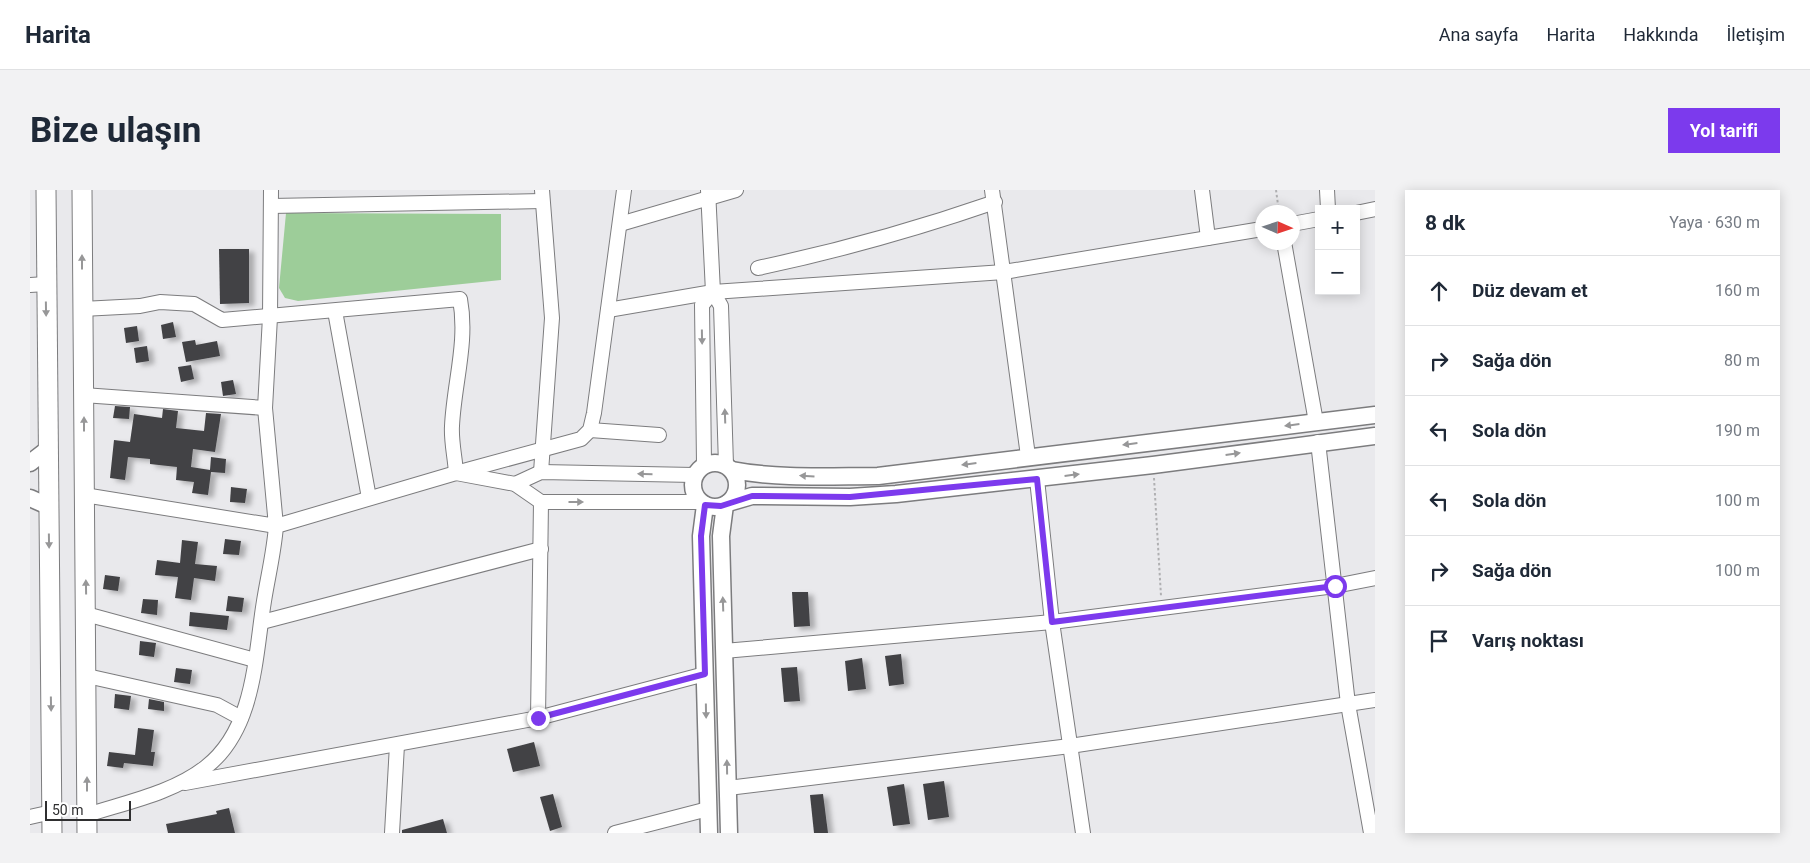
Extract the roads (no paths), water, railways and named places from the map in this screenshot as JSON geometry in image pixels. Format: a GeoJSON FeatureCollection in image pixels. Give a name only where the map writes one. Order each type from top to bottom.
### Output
{"type":"FeatureCollection","features":[{"type":"Feature","properties":{"kind":"main road"},"geometry":{"type":"LineString","coordinates":[[46,190],[38,284],[48,448],[52,833]]}},
{"type":"Feature","properties":{"kind":"main road"},"geometry":{"type":"LineString","coordinates":[[82,190],[87,824]]}},
{"type":"Feature","properties":{"kind":"street"},"geometry":{"type":"LineString","coordinates":[[87,824],[179,784],[208,766],[228,743],[241,718],[252,688],[274,551],[276,526],[265,408],[270,317],[272,190]]}},
{"type":"Feature","properties":{"kind":"street"},"geometry":{"type":"LineString","coordinates":[[84,494],[276,526],[456,472],[581,440],[590,430],[624,190]]}},
{"type":"Feature","properties":{"kind":"street"},"geometry":{"type":"LineString","coordinates":[[620,224],[708,194],[736,190]]}},
{"type":"Feature","properties":{"kind":"street"},"geometry":{"type":"LineString","coordinates":[[1202,190],[1208,238]]}},
{"type":"Feature","properties":{"kind":"street"},"geometry":{"type":"LineString","coordinates":[[1327,190],[1328,205]]}},
{"type":"Feature","properties":{"kind":"street"},"geometry":{"type":"LineString","coordinates":[[708,194],[713,292],[722,306],[729,467],[737,484],[733,498],[726,504],[721,536],[728,833]]}},
{"type":"Feature","properties":{"kind":"street"},"geometry":{"type":"LineString","coordinates":[[271,206],[542,196],[552,318],[541,472]]}},
{"type":"Feature","properties":{"kind":"street"},"geometry":{"type":"LineString","coordinates":[[758,268],[819,255],[951,218],[994,196],[1028,456]]}},
{"type":"Feature","properties":{"kind":"street"},"geometry":{"type":"LineString","coordinates":[[1360,212],[1375,209]]}},
{"type":"Feature","properties":{"kind":"street"},"geometry":{"type":"LineString","coordinates":[[1300,223],[1315,220]]}},
{"type":"Feature","properties":{"kind":"street"},"geometry":{"type":"LineString","coordinates":[[608,310],[713,292],[1004,272],[1255,230]]}},
{"type":"Feature","properties":{"kind":"street"},"geometry":{"type":"LineString","coordinates":[[1285,250],[1316,422]]}},
{"type":"Feature","properties":{"kind":"street"},"geometry":{"type":"LineString","coordinates":[[709,833],[701,536],[703,504],[692,490],[699,470],[702,305],[713,292]]}},
{"type":"Feature","properties":{"kind":"street"},"geometry":{"type":"LineString","coordinates":[[82,309],[140,306],[160,302],[194,304],[222,320],[460,299],[463,315],[461,366],[452,427],[456,472]]}},
{"type":"Feature","properties":{"kind":"street"},"geometry":{"type":"LineString","coordinates":[[335,311],[369,498]]}},
{"type":"Feature","properties":{"kind":"street"},"geometry":{"type":"LineString","coordinates":[[84,394],[265,408]]}},
{"type":"Feature","properties":{"kind":"street"},"geometry":{"type":"LineString","coordinates":[[516,484],[541,472],[699,470],[711,462],[749,473],[878,476],[1028,456],[1375,415]]}},
{"type":"Feature","properties":{"kind":"street"},"geometry":{"type":"LineString","coordinates":[[590,430],[659,435]]}},
{"type":"Feature","properties":{"kind":"street"},"geometry":{"type":"LineString","coordinates":[[456,472],[516,484],[541,502],[703,504],[714,507],[752,496],[860,496],[1037,479],[1375,436]]}},
{"type":"Feature","properties":{"kind":"street"},"geometry":{"type":"LineString","coordinates":[[1318,442],[1348,704],[1371,833]]}},
{"type":"Feature","properties":{"kind":"street"},"geometry":{"type":"LineString","coordinates":[[30,463],[48,448]]}},
{"type":"Feature","properties":{"kind":"street"},"geometry":{"type":"LineString","coordinates":[[1037,479],[1052,622],[1083,833]]}},
{"type":"Feature","properties":{"kind":"street"},"geometry":{"type":"LineString","coordinates":[[30,498],[48,506]]}},
{"type":"Feature","properties":{"kind":"street"},"geometry":{"type":"LineString","coordinates":[[538,718],[541,502]]}},
{"type":"Feature","properties":{"kind":"street"},"geometry":{"type":"LineString","coordinates":[[262,622],[541,549]]}},
{"type":"Feature","properties":{"kind":"street"},"geometry":{"type":"LineString","coordinates":[[724,651],[1052,622],[1335,586],[1375,578]]}},
{"type":"Feature","properties":{"kind":"street"},"geometry":{"type":"LineString","coordinates":[[86,614],[255,660]]}},
{"type":"Feature","properties":{"kind":"street"},"geometry":{"type":"LineString","coordinates":[[179,784],[538,718],[705,674]]}},
{"type":"Feature","properties":{"kind":"street"},"geometry":{"type":"LineString","coordinates":[[87,676],[216,705],[241,718]]}},
{"type":"Feature","properties":{"kind":"street"},"geometry":{"type":"LineString","coordinates":[[728,788],[1070,746],[1375,700]]}},
{"type":"Feature","properties":{"kind":"street"},"geometry":{"type":"LineString","coordinates":[[392,833],[397,745]]}},
{"type":"Feature","properties":{"kind":"street"},"geometry":{"type":"LineString","coordinates":[[615,833],[708,809]]}},
{"type":"Feature","properties":{"kind":"street"},"geometry":{"type":"LineString","coordinates":[[30,817],[52,812]]}}]}
